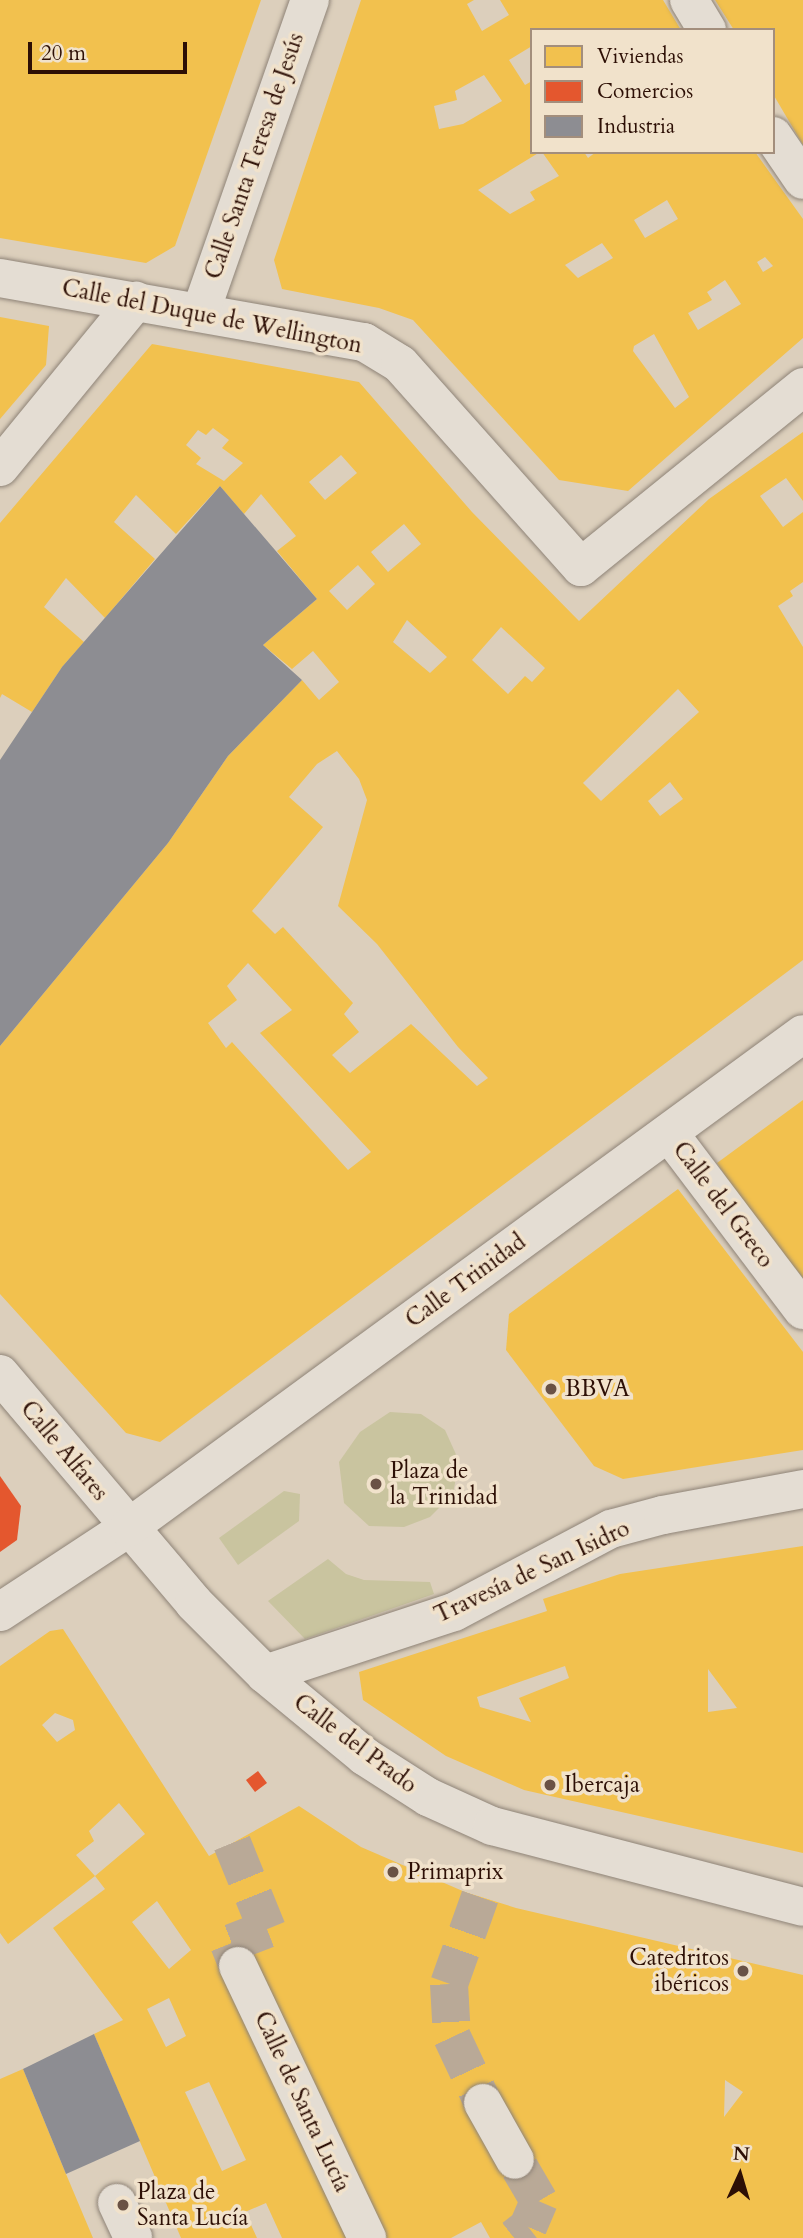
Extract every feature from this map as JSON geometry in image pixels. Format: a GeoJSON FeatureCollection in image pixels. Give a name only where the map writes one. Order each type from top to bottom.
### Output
{"type":"FeatureCollection","features":[{"type":"Feature","properties":{"kind":"street","name":"Calle Santa Teresa de Jesús"},"geometry":{"type":"LineString","coordinates":[[201,311],[310,0]]}},
{"type":"Feature","properties":{"kind":"street"},"geometry":{"type":"LineString","coordinates":[[689,0],[706,28]]}},
{"type":"Feature","properties":{"kind":"street"},"geometry":{"type":"LineString","coordinates":[[775,139],[803,180]]}},
{"type":"Feature","properties":{"kind":"street","name":"Calle del Duque de Wellington"},"geometry":{"type":"LineString","coordinates":[[0,278],[201,311],[364,342],[400,364],[581,567],[803,387]]}},
{"type":"Feature","properties":{"kind":"street"},"geometry":{"type":"LineString","coordinates":[[0,467],[136,301]]}},
{"type":"Feature","properties":{"kind":"street","name":"Calle Trinidad"},"geometry":{"type":"LineString","coordinates":[[0,1612],[128,1528],[803,1034]]}},
{"type":"Feature","properties":{"kind":"street","name":"Calle del Greco"},"geometry":{"type":"LineString","coordinates":[[669,1133],[803,1310]]}},
{"type":"Feature","properties":{"kind":"street","name":"Calle Alfares"},"geometry":{"type":"LineString","coordinates":[[0,1374],[128,1528]]}},
{"type":"Feature","properties":{"kind":"street","name":"Travesía de San Isidro"},"geometry":{"type":"LineString","coordinates":[[265,1674],[454,1612],[611,1529],[663,1515],[803,1489]]}},
{"type":"Feature","properties":{"kind":"street","name":"Calle del Prado"},"geometry":{"type":"LineString","coordinates":[[128,1528],[194,1603],[265,1674],[364,1756],[428,1797],[492,1826],[803,1906]]}},
{"type":"Feature","properties":{"kind":"street","name":"Calle de Santa Lucía"},"geometry":{"type":"LineString","coordinates":[[238,1966],[367,2238]]}},
{"type":"Feature","properties":{"kind":"street"},"geometry":{"type":"LineString","coordinates":[[483,2103],[515,2160]]}},
{"type":"Feature","properties":{"kind":"street"},"geometry":{"type":"LineString","coordinates":[[117,2203],[133,2238]]}},
{"type":"Feature","properties":{"kind":"shaded area"},"geometry":{"type":"Polygon","coordinates":[[[390,1412],[421,1414],[445,1430],[459,1461],[453,1494],[430,1517],[404,1527],[369,1526],[344,1503],[339,1462],[360,1432],[390,1412]]]}},
{"type":"Feature","properties":{"kind":"shaded area"},"geometry":{"type":"Polygon","coordinates":[[[284,1491],[300,1494],[299,1521],[238,1565],[219,1538],[284,1491]]]}},
{"type":"Feature","properties":{"kind":"shaded area"},"geometry":{"type":"Polygon","coordinates":[[[328,1559],[346,1574],[364,1580],[430,1582],[434,1594],[305,1639],[268,1601],[328,1559]]]}},
{"type":"Feature","properties":{"kind":"building: Viviendas"},"geometry":{"type":"Polygon","coordinates":[[[0,0],[261,0],[175,246],[146,263],[0,238],[0,0]]]}},
{"type":"Feature","properties":{"kind":"building: Viviendas"},"geometry":{"type":"Polygon","coordinates":[[[361,0],[474,0],[467,4],[482,31],[509,15],[500,0],[663,0],[680,28],[530,28],[530,47],[509,60],[525,85],[530,82],[530,154],[537,154],[478,190],[510,214],[535,200],[530,192],[559,176],[543,154],[585,154],[588,158],[593,154],[756,154],[803,219],[803,338],[628,491],[559,480],[413,320],[379,308],[282,289],[274,260],[361,0]],[[484,75],[455,91],[457,100],[434,106],[439,129],[463,124],[502,101],[484,75]],[[667,200],[634,220],[645,238],[678,219],[667,200]],[[602,243],[565,265],[578,278],[613,258],[602,243]],[[765,257],[757,262],[763,272],[773,266],[765,257]],[[725,280],[707,292],[712,300],[688,313],[698,330],[741,304],[725,280]],[[654,334],[634,346],[633,351],[675,408],[689,397],[654,334]]]}},
{"type":"Feature","properties":{"kind":"building: Viviendas"},"geometry":{"type":"Polygon","coordinates":[[[715,0],[803,0],[803,145],[775,97],[775,28],[733,28],[715,0]]]}},
{"type":"Feature","properties":{"kind":"building: Viviendas"},"geometry":{"type":"Polygon","coordinates":[[[0,317],[49,326],[46,365],[0,419],[0,317]]]}},
{"type":"Feature","properties":{"kind":"building: Viviendas"},"geometry":{"type":"Polygon","coordinates":[[[152,344],[359,382],[472,512],[579,621],[709,499],[803,432],[803,501],[786,478],[760,496],[783,527],[803,512],[803,582],[790,591],[793,596],[778,606],[803,647],[803,960],[160,1442],[126,1433],[0,1294],[0,1046],[168,843],[228,756],[302,680],[319,700],[339,682],[313,651],[292,669],[263,645],[317,599],[277,551],[296,536],[261,494],[244,514],[220,486],[176,534],[136,495],[114,522],[155,559],[105,618],[66,578],[44,607],[84,642],[62,667],[32,712],[2,694],[0,698],[0,523],[152,344]],[[213,428],[206,435],[198,430],[186,445],[201,458],[196,464],[224,481],[243,463],[222,448],[229,440],[213,428]],[[341,455],[309,482],[325,500],[357,473],[341,455]],[[404,524],[371,552],[388,572],[421,544],[404,524]],[[358,565],[329,591],[347,610],[375,584],[358,565]],[[407,620],[393,642],[430,673],[447,657],[407,620]],[[501,627],[472,660],[508,694],[525,676],[532,682],[545,668],[501,627]],[[678,689],[583,783],[601,801],[699,712],[678,689]],[[337,751],[317,764],[289,797],[323,827],[252,911],[275,934],[283,927],[353,1003],[344,1014],[359,1032],[332,1055],[350,1073],[411,1024],[477,1086],[488,1078],[458,1047],[377,944],[338,906],[367,800],[359,779],[337,751]],[[670,782],[648,801],[660,816],[683,799],[670,782]],[[248,963],[227,986],[237,1000],[208,1023],[226,1048],[232,1042],[348,1170],[371,1152],[260,1033],[292,1010],[248,963]]]}},
{"type":"Feature","properties":{"kind":"building: Viviendas"},"geometry":{"type":"Polygon","coordinates":[[[803,1100],[803,1278],[742,1202],[717,1163],[803,1100]]]}},
{"type":"Feature","properties":{"kind":"building: Viviendas"},"geometry":{"type":"Polygon","coordinates":[[[678,1189],[803,1352],[803,1450],[623,1479],[594,1466],[506,1350],[509,1314],[678,1189]]]}},
{"type":"Feature","properties":{"kind":"building: Viviendas"},"geometry":{"type":"Polygon","coordinates":[[[803,1546],[803,1853],[524,1790],[446,1756],[363,1700],[359,1672],[547,1611],[543,1599],[620,1574],[803,1546]],[[565,1666],[477,1697],[480,1707],[531,1722],[519,1698],[569,1678],[565,1666]],[[708,1669],[708,1712],[737,1708],[708,1669]]]}},
{"type":"Feature","properties":{"kind":"building: Viviendas"},"geometry":{"type":"Polygon","coordinates":[[[63,1629],[209,1856],[299,1806],[361,1847],[465,1892],[516,1908],[803,1975],[803,2238],[490,2238],[481,2222],[451,2238],[282,2238],[266,2203],[245,2212],[257,2238],[181,2238],[94,2034],[123,2020],[53,1928],[105,1889],[95,1876],[8,1944],[0,1933],[0,1666],[50,1631],[63,1629]],[[55,1713],[42,1725],[57,1742],[75,1730],[73,1720],[55,1713]],[[119,1803],[89,1831],[94,1841],[76,1855],[95,1876],[145,1834],[119,1803]],[[157,1901],[132,1922],[169,1969],[191,1950],[157,1901]],[[169,1998],[147,2009],[166,2047],[186,2036],[169,1998]],[[725,2080],[724,2117],[743,2092],[725,2080]],[[209,2082],[185,2092],[222,2171],[246,2160],[209,2082]]]}},
{"type":"Feature","properties":{"kind":"building: Viviendas"},"geometry":{"type":"Polygon","coordinates":[[[23,2069],[93,2238],[0,2238],[0,2079],[23,2069]]]}},
{"type":"Feature","properties":{"kind":"building: Comercios"},"geometry":{"type":"Polygon","coordinates":[[[0,1476],[21,1506],[17,1540],[0,1552],[0,1476]]]}},
{"type":"Feature","properties":{"kind":"building: Comercios"},"geometry":{"type":"Polygon","coordinates":[[[258,1771],[267,1783],[255,1792],[246,1780],[258,1771]]]}},
{"type":"Feature","properties":{"kind":"building: Industria"},"geometry":{"type":"Polygon","coordinates":[[[220,486],[317,599],[263,645],[302,680],[228,756],[168,843],[0,1046],[0,760],[62,667],[220,486]]]}},
{"type":"Feature","properties":{"kind":"building: Industria"},"geometry":{"type":"Polygon","coordinates":[[[94,2034],[140,2141],[66,2174],[23,2069],[94,2034]]]}},
{"type":"Feature","properties":{"kind":"tunnel"},"geometry":{"type":"LineString","coordinates":[[232,1843],[267,1929],[229,1944],[238,1966]]}},
{"type":"Feature","properties":{"kind":"tunnel"},"geometry":{"type":"LineString","coordinates":[[480,1897],[449,1984],[452,2037],[483,2103]]}},
{"type":"Feature","properties":{"kind":"tunnel"},"geometry":{"type":"LineString","coordinates":[[514,2238],[528,2227],[539,2201],[515,2160]]}},
{"type":"Feature","properties":{"kind":"place","name":"BBVA"},"geometry":{"type":"Point","coordinates":[551,1389]}},
{"type":"Feature","properties":{"kind":"place","name":"Plaza de la Trinidad"},"geometry":{"type":"Point","coordinates":[376,1484]}},
{"type":"Feature","properties":{"kind":"place","name":"Ibercaja"},"geometry":{"type":"Point","coordinates":[550,1785]}},
{"type":"Feature","properties":{"kind":"place","name":"Primaprix"},"geometry":{"type":"Point","coordinates":[393,1872]}},
{"type":"Feature","properties":{"kind":"place","name":"Catedritos ibéricos"},"geometry":{"type":"Point","coordinates":[743,1971]}},
{"type":"Feature","properties":{"kind":"place","name":"Plaza de Santa Lucía"},"geometry":{"type":"Point","coordinates":[123,2205]}}]}
